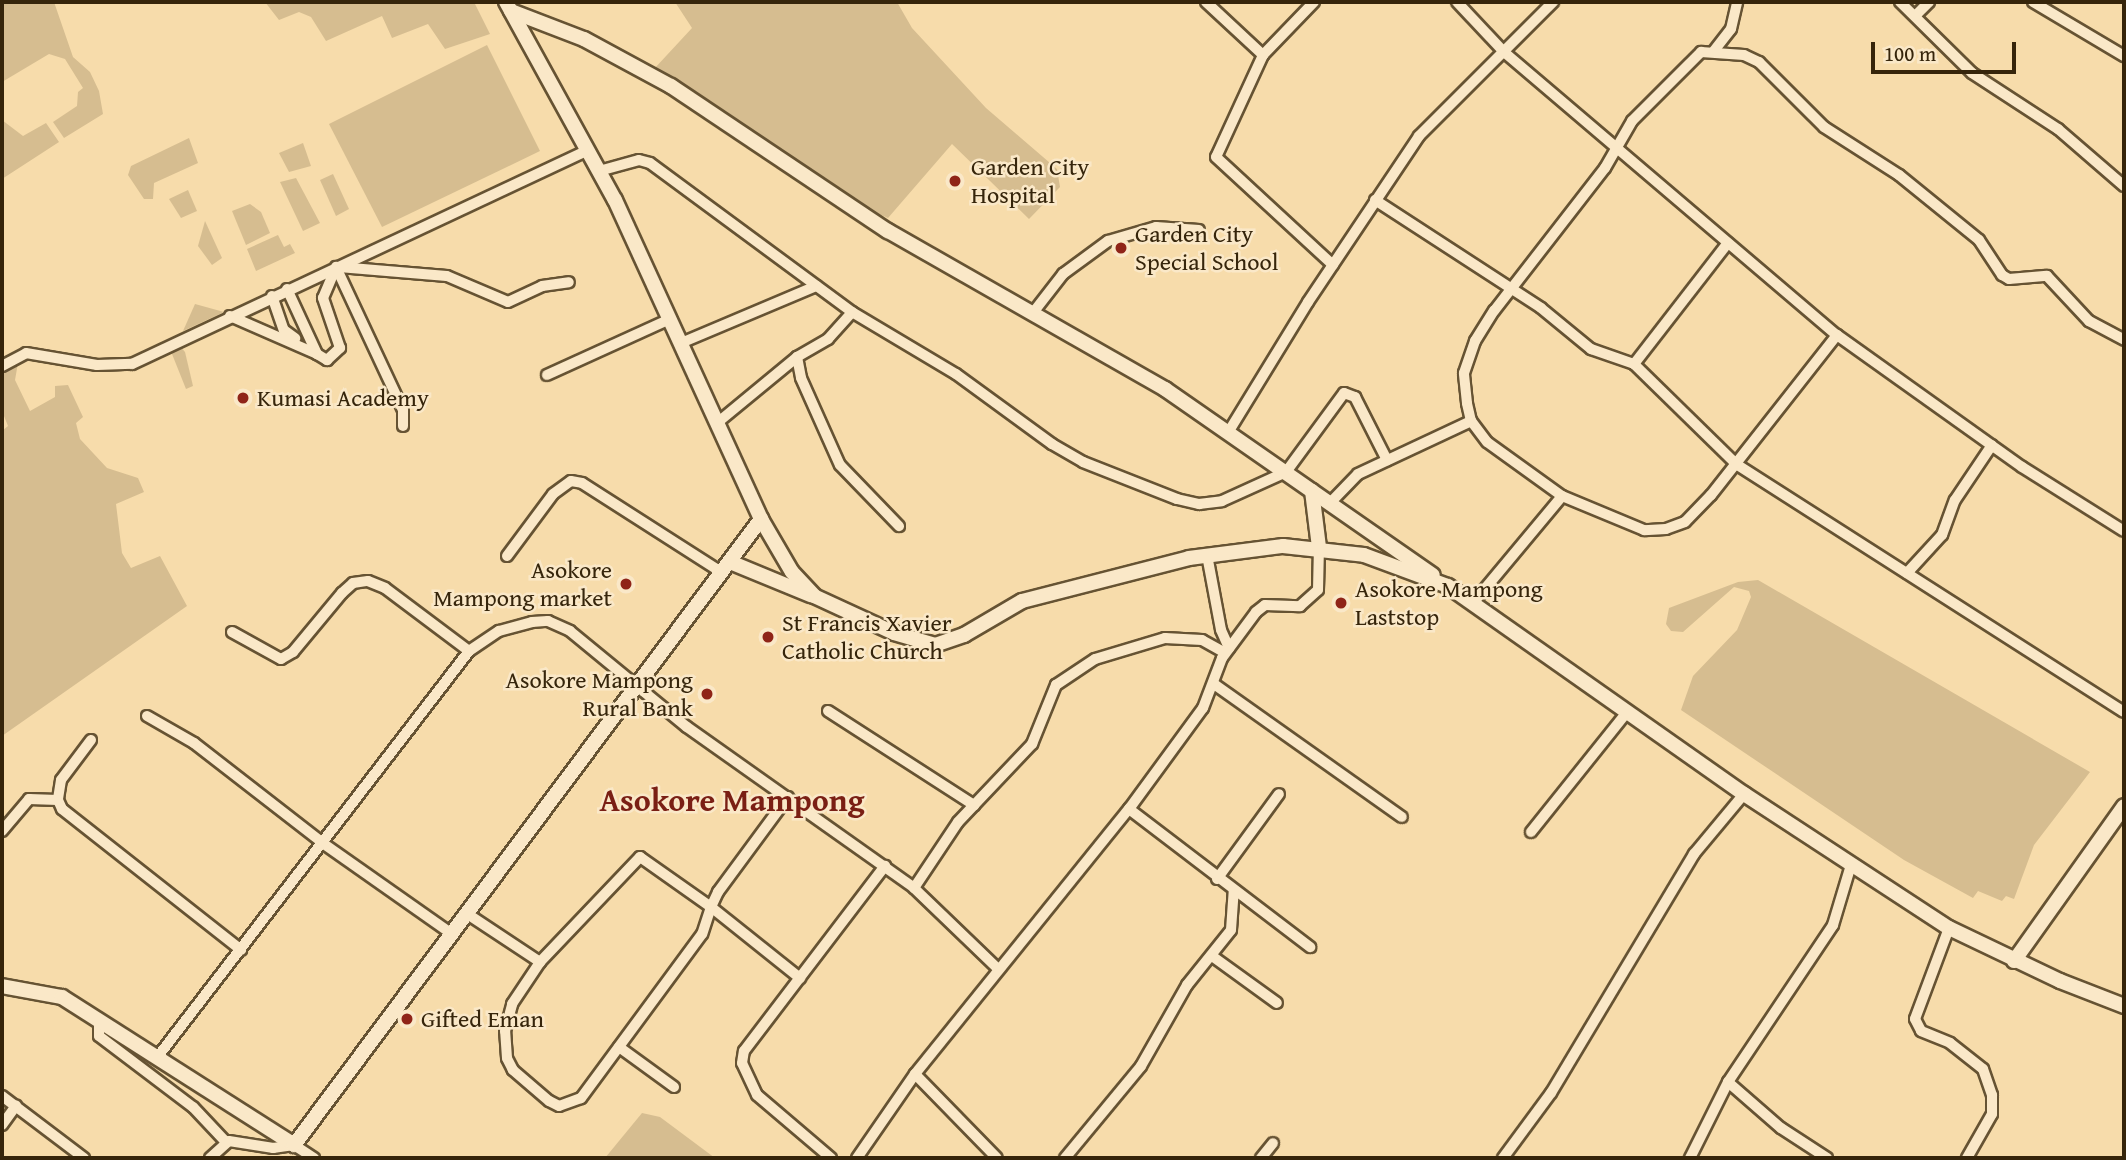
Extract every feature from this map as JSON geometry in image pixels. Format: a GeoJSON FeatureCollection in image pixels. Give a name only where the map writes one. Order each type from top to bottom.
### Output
{"type":"FeatureCollection","features":[{"type":"Feature","properties":{"kind":"street"},"geometry":{"type":"LineString","coordinates":[[1206,2],[1263,55]]}},
{"type":"Feature","properties":{"kind":"street"},"geometry":{"type":"LineString","coordinates":[[1314,2],[1263,55],[1216,158],[1333,265]]}},
{"type":"Feature","properties":{"kind":"street"},"geometry":{"type":"LineString","coordinates":[[1457,2],[1504,52],[1836,335],[1992,445],[2124,531]]}},
{"type":"Feature","properties":{"kind":"street"},"geometry":{"type":"LineString","coordinates":[[1229,431],[1333,265],[1419,136],[1553,2]]}},
{"type":"Feature","properties":{"kind":"street"},"geometry":{"type":"LineString","coordinates":[[1713,52],[1731,29],[1737,2]]}},
{"type":"Feature","properties":{"kind":"street"},"geometry":{"type":"LineString","coordinates":[[1900,2],[1972,73],[2058,129],[2124,186]]}},
{"type":"Feature","properties":{"kind":"street"},"geometry":{"type":"LineString","coordinates":[[1915,16],[1929,2]]}},
{"type":"Feature","properties":{"kind":"street"},"geometry":{"type":"LineString","coordinates":[[2032,2],[2124,56]]}},
{"type":"Feature","properties":{"kind":"street"},"geometry":{"type":"LineString","coordinates":[[508,7],[599,171],[761,519],[792,572],[814,596]]}},
{"type":"Feature","properties":{"kind":"street"},"geometry":{"type":"LineString","coordinates":[[508,7],[584,39],[671,86],[888,231],[1229,431],[1744,794],[1949,928],[2014,961],[2124,1006]]}},
{"type":"Feature","properties":{"kind":"street"},"geometry":{"type":"LineString","coordinates":[[1836,335],[1736,464],[1685,522],[1666,529],[1644,530],[1562,496],[1512,464],[1487,442],[1471,421],[1464,373],[1475,341],[1511,288],[1617,148],[1632,121],[1692,57],[1713,52],[1759,62],[1824,127],[1899,175],[1969,231],[2002,275],[2008,279],[2047,276],[2089,321],[2124,340]]}},
{"type":"Feature","properties":{"kind":"street"},"geometry":{"type":"LineString","coordinates":[[2,366],[26,353],[97,365],[132,363],[287,289],[451,218],[586,151]]}},
{"type":"Feature","properties":{"kind":"street"},"geometry":{"type":"LineString","coordinates":[[599,171],[639,160],[650,163],[852,312],[956,374],[1083,463],[1177,499],[1199,504],[1222,501],[1286,472],[1344,393],[1355,397],[1387,460]]}},
{"type":"Feature","properties":{"kind":"street"},"geometry":{"type":"LineString","coordinates":[[1375,200],[1511,288],[1591,349],[1634,364],[1736,464],[2124,712]]}},
{"type":"Feature","properties":{"kind":"street"},"geometry":{"type":"LineString","coordinates":[[1032,314],[1063,274],[1108,241],[1156,227],[1199,230]]}},
{"type":"Feature","properties":{"kind":"street"},"geometry":{"type":"LineString","coordinates":[[1634,364],[1728,243]]}},
{"type":"Feature","properties":{"kind":"street"},"geometry":{"type":"LineString","coordinates":[[336,267],[447,276],[508,302],[542,286],[569,282]]}},
{"type":"Feature","properties":{"kind":"street"},"geometry":{"type":"LineString","coordinates":[[323,298],[336,267]]}},
{"type":"Feature","properties":{"kind":"street"},"geometry":{"type":"LineString","coordinates":[[336,267],[403,410],[403,426]]}},
{"type":"Feature","properties":{"kind":"street"},"geometry":{"type":"LineString","coordinates":[[272,296],[284,330],[327,360],[340,348],[337,327],[313,278]]}},
{"type":"Feature","properties":{"kind":"street"},"geometry":{"type":"LineString","coordinates":[[681,343],[816,286]]}},
{"type":"Feature","properties":{"kind":"street"},"geometry":{"type":"LineString","coordinates":[[287,289],[317,354]]}},
{"type":"Feature","properties":{"kind":"street"},"geometry":{"type":"LineString","coordinates":[[717,423],[797,357],[828,339],[852,312]]}},
{"type":"Feature","properties":{"kind":"street"},"geometry":{"type":"LineString","coordinates":[[230,316],[317,354]]}},
{"type":"Feature","properties":{"kind":"street"},"geometry":{"type":"LineString","coordinates":[[547,375],[670,319]]}},
{"type":"Feature","properties":{"kind":"street"},"geometry":{"type":"LineString","coordinates":[[797,357],[801,378],[840,464],[899,526]]}},
{"type":"Feature","properties":{"kind":"street"},"geometry":{"type":"LineString","coordinates":[[1330,503],[1358,474],[1471,421]]}},
{"type":"Feature","properties":{"kind":"street"},"geometry":{"type":"LineString","coordinates":[[1907,573],[1942,535],[1955,500],[1992,445]]}},
{"type":"Feature","properties":{"kind":"street"},"geometry":{"type":"LineString","coordinates":[[507,556],[553,494],[571,481],[582,483],[726,568],[814,596],[894,633],[935,645],[964,635],[1022,601],[1096,579],[1207,555],[1283,546],[1319,547],[1364,555],[1448,586]]}},
{"type":"Feature","properties":{"kind":"street"},"geometry":{"type":"LineString","coordinates":[[857,1158],[915,1074],[1129,809],[1203,708],[1227,650],[1261,606],[1287,608],[1310,600],[1321,576],[1312,491]]}},
{"type":"Feature","properties":{"kind":"street"},"geometry":{"type":"LineString","coordinates":[[1473,603],[1562,496]]}},
{"type":"Feature","properties":{"kind":"street"},"geometry":{"type":"LineString","coordinates":[[99,1020],[99,1036],[193,1107],[225,1141],[273,1148],[294,1145],[449,932],[639,686],[761,519]]}},
{"type":"Feature","properties":{"kind":"street"},"geometry":{"type":"LineString","coordinates":[[1207,555],[1227,650]]}},
{"type":"Feature","properties":{"kind":"street"},"geometry":{"type":"LineString","coordinates":[[232,632],[281,659],[293,652],[353,583],[368,581],[385,588],[469,651]]}},
{"type":"Feature","properties":{"kind":"street"},"geometry":{"type":"LineString","coordinates":[[159,1055],[324,844],[469,651],[499,631],[548,621],[570,631],[687,727],[914,888],[998,968]]}},
{"type":"Feature","properties":{"kind":"street"},"geometry":{"type":"LineString","coordinates":[[914,888],[974,804],[1032,744],[1056,685],[1095,659],[1124,647],[1185,636],[1227,650]]}},
{"type":"Feature","properties":{"kind":"street"},"geometry":{"type":"LineString","coordinates":[[1214,684],[1402,817]]}},
{"type":"Feature","properties":{"kind":"street"},"geometry":{"type":"LineString","coordinates":[[828,711],[974,804]]}},
{"type":"Feature","properties":{"kind":"street"},"geometry":{"type":"LineString","coordinates":[[1531,832],[1627,712]]}},
{"type":"Feature","properties":{"kind":"street"},"geometry":{"type":"LineString","coordinates":[[146,716],[194,743],[324,844],[449,932]]}},
{"type":"Feature","properties":{"kind":"street"},"geometry":{"type":"LineString","coordinates":[[91,740],[61,780],[58,800],[62,809],[241,950]]}},
{"type":"Feature","properties":{"kind":"street"},"geometry":{"type":"LineString","coordinates":[[1217,879],[1279,794]]}},
{"type":"Feature","properties":{"kind":"street"},"geometry":{"type":"LineString","coordinates":[[1503,1158],[1551,1093],[1694,854],[1744,794]]}},
{"type":"Feature","properties":{"kind":"street"},"geometry":{"type":"LineString","coordinates":[[788,797],[711,907],[702,934],[619,1047],[571,1105],[549,1101],[513,1070],[505,1045],[507,1016],[540,962],[640,857],[711,907],[800,978]]}},
{"type":"Feature","properties":{"kind":"street"},"geometry":{"type":"LineString","coordinates":[[2,831],[29,799],[58,800]]}},
{"type":"Feature","properties":{"kind":"street"},"geometry":{"type":"LineString","coordinates":[[2014,961],[2124,806]]}},
{"type":"Feature","properties":{"kind":"street"},"geometry":{"type":"LineString","coordinates":[[1129,809],[1217,879],[1310,947]]}},
{"type":"Feature","properties":{"kind":"street"},"geometry":{"type":"LineString","coordinates":[[1690,1158],[1728,1082],[1833,925],[1852,865]]}},
{"type":"Feature","properties":{"kind":"street"},"geometry":{"type":"LineString","coordinates":[[831,1158],[757,1095],[742,1063],[744,1051],[885,866]]}},
{"type":"Feature","properties":{"kind":"street"},"geometry":{"type":"LineString","coordinates":[[1065,1158],[1141,1066],[1187,985],[1231,930],[1234,891]]}},
{"type":"Feature","properties":{"kind":"street"},"geometry":{"type":"LineString","coordinates":[[466,913],[540,962]]}},
{"type":"Feature","properties":{"kind":"street"},"geometry":{"type":"LineString","coordinates":[[1949,928],[1927,975],[1915,1019],[1921,1031],[1950,1043],[1983,1069],[1992,1095],[1992,1114],[1967,1158]]}},
{"type":"Feature","properties":{"kind":"street"},"geometry":{"type":"LineString","coordinates":[[1212,956],[1277,1003]]}},
{"type":"Feature","properties":{"kind":"street"},"geometry":{"type":"LineString","coordinates":[[2,986],[62,997],[159,1055],[314,1158]]}},
{"type":"Feature","properties":{"kind":"street"},"geometry":{"type":"LineString","coordinates":[[619,1047],[674,1087]]}},
{"type":"Feature","properties":{"kind":"street"},"geometry":{"type":"LineString","coordinates":[[915,1074],[997,1158]]}},
{"type":"Feature","properties":{"kind":"street"},"geometry":{"type":"LineString","coordinates":[[1728,1082],[1782,1128],[1826,1158]]}},
{"type":"Feature","properties":{"kind":"street"},"geometry":{"type":"LineString","coordinates":[[2,1096],[84,1158]]}},
{"type":"Feature","properties":{"kind":"street"},"geometry":{"type":"LineString","coordinates":[[2,1125],[16,1106]]}},
{"type":"Feature","properties":{"kind":"street"},"geometry":{"type":"LineString","coordinates":[[210,1158],[225,1141]]}},
{"type":"Feature","properties":{"kind":"street"},"geometry":{"type":"LineString","coordinates":[[1261,1158],[1273,1143]]}},
{"type":"Feature","properties":{"kind":"shaded area"},"geometry":{"type":"Polygon","coordinates":[[[2,2],[54,2],[73,57],[90,72],[99,91],[103,114],[64,138],[53,122],[77,106],[78,92],[83,88],[65,59],[49,54],[2,82],[2,2]]]}},
{"type":"Feature","properties":{"kind":"shaded area"},"geometry":{"type":"Polygon","coordinates":[[[265,2],[474,2],[490,34],[445,49],[428,24],[392,38],[382,16],[326,41],[311,17],[299,12],[279,20],[265,2]]]}},
{"type":"Feature","properties":{"kind":"shaded area"},"geometry":{"type":"Polygon","coordinates":[[[675,2],[897,2],[912,28],[986,108],[1057,169],[1060,187],[1029,219],[952,144],[888,218],[857,204],[654,69],[692,28],[675,2]]]}},
{"type":"Feature","properties":{"kind":"shaded area"},"geometry":{"type":"Polygon","coordinates":[[[487,45],[540,151],[382,227],[329,124],[487,45]]]}},
{"type":"Feature","properties":{"kind":"shaded area"},"geometry":{"type":"Polygon","coordinates":[[[2,120],[23,136],[46,123],[59,142],[2,179],[2,120]]]}},
{"type":"Feature","properties":{"kind":"shaded area"},"geometry":{"type":"Polygon","coordinates":[[[189,138],[198,163],[154,183],[153,199],[144,199],[128,175],[131,166],[189,138]]]}},
{"type":"Feature","properties":{"kind":"shaded area"},"geometry":{"type":"Polygon","coordinates":[[[303,143],[311,166],[289,172],[279,153],[303,143]]]}},
{"type":"Feature","properties":{"kind":"shaded area"},"geometry":{"type":"Polygon","coordinates":[[[333,174],[349,209],[336,216],[320,180],[333,174]]]}},
{"type":"Feature","properties":{"kind":"shaded area"},"geometry":{"type":"Polygon","coordinates":[[[296,178],[320,223],[303,231],[280,182],[296,178]]]}},
{"type":"Feature","properties":{"kind":"shaded area"},"geometry":{"type":"Polygon","coordinates":[[[188,190],[197,211],[181,218],[169,199],[188,190]]]}},
{"type":"Feature","properties":{"kind":"shaded area"},"geometry":{"type":"Polygon","coordinates":[[[250,204],[261,212],[270,233],[246,245],[232,211],[250,204]]]}},
{"type":"Feature","properties":{"kind":"shaded area"},"geometry":{"type":"Polygon","coordinates":[[[205,221],[222,258],[212,265],[198,246],[205,221]]]}},
{"type":"Feature","properties":{"kind":"shaded area"},"geometry":{"type":"Polygon","coordinates":[[[278,235],[284,247],[290,244],[295,253],[256,271],[247,249],[278,235]]]}},
{"type":"Feature","properties":{"kind":"shaded area"},"geometry":{"type":"Polygon","coordinates":[[[195,304],[224,312],[183,331],[195,304]]]}},
{"type":"Feature","properties":{"kind":"shaded area"},"geometry":{"type":"Polygon","coordinates":[[[179,345],[185,352],[193,386],[186,389],[170,349],[179,345]]]}},
{"type":"Feature","properties":{"kind":"shaded area"},"geometry":{"type":"Polygon","coordinates":[[[2,361],[18,363],[15,380],[30,411],[55,397],[55,386],[68,385],[83,417],[76,423],[80,439],[107,468],[138,478],[144,492],[116,504],[122,553],[131,568],[160,556],[187,606],[2,736],[2,431],[8,426],[2,411],[2,361]]]}},
{"type":"Feature","properties":{"kind":"shaded area"},"geometry":{"type":"Polygon","coordinates":[[[1758,580],[2090,772],[2034,845],[2014,899],[2006,896],[2002,901],[1978,891],[1973,898],[1904,860],[1681,710],[1693,676],[1737,630],[1751,597],[1749,591],[1734,587],[1683,632],[1671,631],[1666,624],[1669,608],[1738,582],[1758,580]]]}},
{"type":"Feature","properties":{"kind":"shaded area"},"geometry":{"type":"Polygon","coordinates":[[[642,1113],[660,1117],[715,1158],[605,1158],[642,1113]]]}},
{"type":"Feature","properties":{"kind":"place","name":"Garden City Hospital"},"geometry":{"type":"Point","coordinates":[955,181]}},
{"type":"Feature","properties":{"kind":"place","name":"Garden City Special School"},"geometry":{"type":"Point","coordinates":[1121,248]}},
{"type":"Feature","properties":{"kind":"place","name":"Kumasi Academy"},"geometry":{"type":"Point","coordinates":[243,398]}},
{"type":"Feature","properties":{"kind":"place","name":"Asokore Mampong market"},"geometry":{"type":"Point","coordinates":[626,584]}},
{"type":"Feature","properties":{"kind":"place","name":"Asokore Mampong Laststop"},"geometry":{"type":"Point","coordinates":[1341,603]}},
{"type":"Feature","properties":{"kind":"place","name":"St Francis Xavier Catholic Church"},"geometry":{"type":"Point","coordinates":[768,637]}},
{"type":"Feature","properties":{"kind":"place","name":"Asokore Mampong Rural Bank"},"geometry":{"type":"Point","coordinates":[707,694]}},
{"type":"Feature","properties":{"kind":"place","name":"Gifted Eman"},"geometry":{"type":"Point","coordinates":[407,1019]}},
{"type":"Feature","properties":{"kind":"district","name":"Asokore Mampong"},"geometry":{"type":"Point","coordinates":[732,800]}}]}
